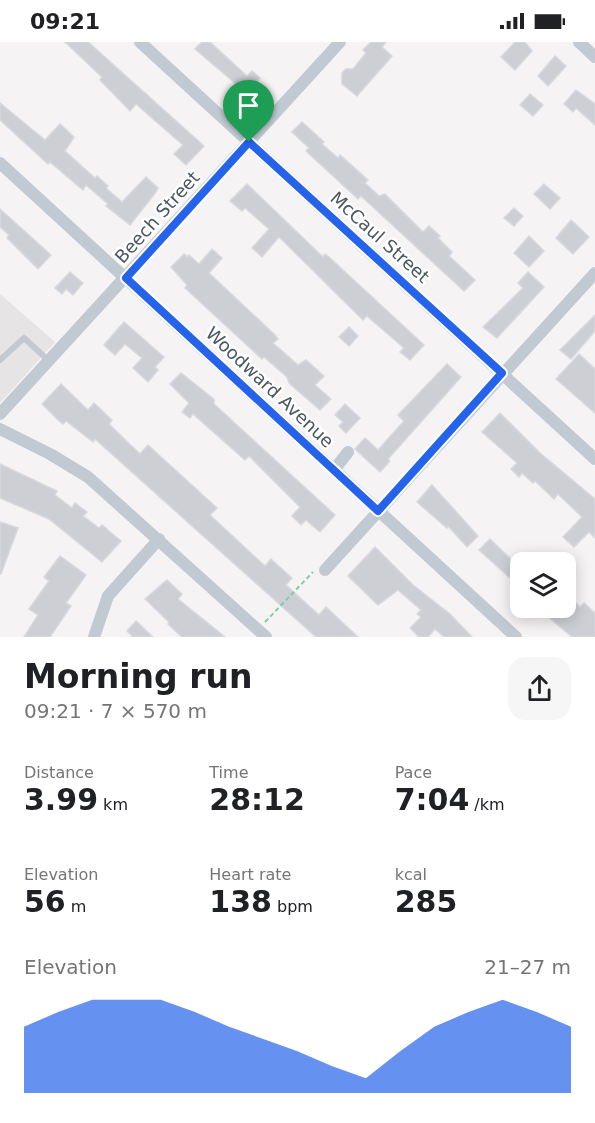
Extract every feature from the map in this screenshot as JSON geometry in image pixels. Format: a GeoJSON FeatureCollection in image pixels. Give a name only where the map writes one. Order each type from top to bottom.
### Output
{"type":"FeatureCollection","features":[{"type":"Feature","properties":{"kind":"street","name":"McCaul Street"},"geometry":{"type":"LineString","coordinates":[[140,42],[595,459]]}},
{"type":"Feature","properties":{"kind":"street","name":"Beech Street"},"geometry":{"type":"LineString","coordinates":[[0,414],[340,42]]}},
{"type":"Feature","properties":{"kind":"street"},"geometry":{"type":"LineString","coordinates":[[579,42],[595,57]]}},
{"type":"Feature","properties":{"kind":"street","name":"Woodward Avenue"},"geometry":{"type":"LineString","coordinates":[[0,163],[516,637]]}},
{"type":"Feature","properties":{"kind":"street"},"geometry":{"type":"LineString","coordinates":[[325,570],[595,273]]}},
{"type":"Feature","properties":{"kind":"street"},"geometry":{"type":"LineString","coordinates":[[0,429],[50,454],[88,477],[262,633]]}},
{"type":"Feature","properties":{"kind":"street"},"geometry":{"type":"LineString","coordinates":[[334,470],[348,452]]}},
{"type":"Feature","properties":{"kind":"street"},"geometry":{"type":"LineString","coordinates":[[94,637],[108,596],[159,539]]}},
{"type":"Feature","properties":{"kind":"lane"},"geometry":{"type":"LineString","coordinates":[[0,360],[24,338],[49,361]]}},
{"type":"Feature","properties":{"kind":"path"},"geometry":{"type":"LineString","coordinates":[[262,633],[306,578],[316,570],[325,570]]}},
{"type":"Feature","properties":{"kind":"shaded area"},"geometry":{"type":"Polygon","coordinates":[[[0,294],[55,342],[0,403],[0,294]]]}},
{"type":"Feature","properties":{"kind":"building"},"geometry":{"type":"Polygon","coordinates":[[[65,42],[88,42],[204,146],[186,165],[174,154],[183,145],[136,104],[130,111],[100,80],[102,77],[65,42]]]}},
{"type":"Feature","properties":{"kind":"building"},"geometry":{"type":"Polygon","coordinates":[[[202,42],[210,42],[247,76],[252,71],[260,78],[257,81],[259,83],[249,95],[195,49],[202,42]]]}},
{"type":"Feature","properties":{"kind":"building"},"geometry":{"type":"Polygon","coordinates":[[[371,42],[386,42],[382,47],[392,56],[357,96],[342,84],[342,73],[346,69],[353,69],[366,53],[363,50],[371,42]]]}},
{"type":"Feature","properties":{"kind":"building"},"geometry":{"type":"Polygon","coordinates":[[[515,42],[525,42],[532,51],[515,70],[501,57],[515,42]]]}},
{"type":"Feature","properties":{"kind":"building"},"geometry":{"type":"Polygon","coordinates":[[[555,56],[566,66],[548,86],[538,76],[555,56]]]}},
{"type":"Feature","properties":{"kind":"building"},"geometry":{"type":"Polygon","coordinates":[[[576,90],[595,104],[595,125],[576,108],[573,112],[564,104],[576,90]]]}},
{"type":"Feature","properties":{"kind":"building"},"geometry":{"type":"Polygon","coordinates":[[[530,94],[543,105],[533,116],[520,105],[530,94]]]}},
{"type":"Feature","properties":{"kind":"building"},"geometry":{"type":"Polygon","coordinates":[[[0,103],[45,140],[60,124],[74,137],[65,151],[95,178],[97,176],[108,186],[106,188],[122,202],[146,177],[158,188],[156,192],[130,225],[106,206],[108,204],[86,185],[83,190],[50,162],[48,164],[0,120],[0,103]]]}},
{"type":"Feature","properties":{"kind":"building"},"geometry":{"type":"Polygon","coordinates":[[[302,122],[324,142],[322,144],[338,158],[340,155],[368,180],[365,183],[379,196],[385,194],[423,232],[429,226],[440,236],[438,238],[452,252],[449,256],[475,280],[464,291],[361,196],[358,199],[306,151],[309,148],[292,132],[302,122]]]}},
{"type":"Feature","properties":{"kind":"building"},"geometry":{"type":"Polygon","coordinates":[[[247,184],[323,257],[325,254],[329,257],[424,345],[410,360],[400,352],[404,348],[367,316],[363,320],[279,237],[262,257],[252,248],[269,229],[245,208],[242,211],[230,201],[247,184]]]}},
{"type":"Feature","properties":{"kind":"building"},"geometry":{"type":"Polygon","coordinates":[[[544,184],[560,198],[550,209],[534,194],[544,184]]]}},
{"type":"Feature","properties":{"kind":"building"},"geometry":{"type":"Polygon","coordinates":[[[514,208],[523,216],[514,226],[504,218],[514,208]]]}},
{"type":"Feature","properties":{"kind":"building"},"geometry":{"type":"Polygon","coordinates":[[[0,209],[51,255],[38,269],[7,238],[9,235],[0,227],[0,209]]]}},
{"type":"Feature","properties":{"kind":"building"},"geometry":{"type":"Polygon","coordinates":[[[571,220],[589,237],[573,254],[556,238],[571,220]]]}},
{"type":"Feature","properties":{"kind":"building"},"geometry":{"type":"Polygon","coordinates":[[[529,236],[544,251],[529,267],[514,253],[529,236]]]}},
{"type":"Feature","properties":{"kind":"building"},"geometry":{"type":"Polygon","coordinates":[[[212,249],[222,258],[209,273],[276,336],[278,339],[273,343],[298,365],[306,360],[324,376],[315,385],[331,399],[320,410],[289,383],[287,377],[264,357],[262,359],[185,288],[187,285],[171,267],[184,254],[187,257],[189,255],[199,264],[212,249]]]}},
{"type":"Feature","properties":{"kind":"building"},"geometry":{"type":"Polygon","coordinates":[[[70,272],[83,283],[73,295],[66,289],[62,294],[55,288],[70,272]]]}},
{"type":"Feature","properties":{"kind":"building"},"geometry":{"type":"Polygon","coordinates":[[[528,272],[544,287],[497,338],[483,327],[523,288],[518,283],[528,272]]]}},
{"type":"Feature","properties":{"kind":"building"},"geometry":{"type":"Polygon","coordinates":[[[595,315],[595,331],[571,359],[560,350],[595,315]]]}},
{"type":"Feature","properties":{"kind":"building"},"geometry":{"type":"Polygon","coordinates":[[[124,322],[164,357],[155,367],[158,370],[148,382],[133,368],[142,358],[125,344],[115,355],[104,345],[124,322]]]}},
{"type":"Feature","properties":{"kind":"building"},"geometry":{"type":"Polygon","coordinates":[[[349,327],[358,336],[349,346],[339,337],[349,327]]]}},
{"type":"Feature","properties":{"kind":"building"},"geometry":{"type":"Polygon","coordinates":[[[579,354],[595,369],[595,413],[556,379],[579,354]]]}},
{"type":"Feature","properties":{"kind":"building"},"geometry":{"type":"Polygon","coordinates":[[[447,364],[461,377],[388,459],[390,461],[380,472],[355,449],[365,438],[378,450],[404,421],[398,415],[447,364]]]}},
{"type":"Feature","properties":{"kind":"building"},"geometry":{"type":"Polygon","coordinates":[[[181,373],[214,399],[214,404],[335,515],[320,532],[306,520],[301,525],[292,516],[300,507],[249,456],[245,460],[193,414],[190,418],[182,412],[189,403],[170,384],[181,373]]]}},
{"type":"Feature","properties":{"kind":"building"},"geometry":{"type":"Polygon","coordinates":[[[61,384],[88,410],[94,403],[112,420],[109,424],[140,454],[148,445],[217,508],[210,515],[265,566],[271,559],[292,578],[286,585],[319,615],[326,607],[358,637],[316,637],[95,439],[93,442],[66,421],[63,424],[58,420],[42,404],[61,384]]]}},
{"type":"Feature","properties":{"kind":"building"},"geometry":{"type":"Polygon","coordinates":[[[345,404],[360,418],[346,433],[339,426],[343,422],[335,415],[345,404]]]}},
{"type":"Feature","properties":{"kind":"building"},"geometry":{"type":"Polygon","coordinates":[[[500,413],[540,453],[595,499],[595,538],[589,532],[574,547],[563,537],[582,517],[558,494],[554,499],[535,481],[533,483],[522,473],[519,477],[511,469],[517,463],[482,432],[500,413]]]}},
{"type":"Feature","properties":{"kind":"building"},"geometry":{"type":"Polygon","coordinates":[[[0,464],[57,491],[55,495],[72,508],[75,503],[87,512],[83,516],[99,528],[102,525],[121,541],[102,562],[49,519],[0,498],[0,464]]]}},
{"type":"Feature","properties":{"kind":"building"},"geometry":{"type":"Polygon","coordinates":[[[432,485],[478,536],[467,547],[448,526],[447,528],[417,502],[432,485]]]}},
{"type":"Feature","properties":{"kind":"building"},"geometry":{"type":"Polygon","coordinates":[[[0,522],[18,528],[1,574],[0,574],[0,522]]]}},
{"type":"Feature","properties":{"kind":"building"},"geometry":{"type":"Polygon","coordinates":[[[490,539],[510,558],[510,578],[479,550],[490,539]]]}},
{"type":"Feature","properties":{"kind":"building"},"geometry":{"type":"Polygon","coordinates":[[[375,547],[413,585],[450,614],[472,637],[444,637],[435,629],[428,637],[419,637],[410,628],[421,617],[417,614],[421,610],[398,590],[378,605],[348,576],[375,547]]]}},
{"type":"Feature","properties":{"kind":"building"},"geometry":{"type":"Polygon","coordinates":[[[60,556],[86,575],[66,603],[71,606],[50,637],[24,637],[38,615],[29,609],[49,581],[44,577],[60,556]]]}},
{"type":"Feature","properties":{"kind":"building"},"geometry":{"type":"Polygon","coordinates":[[[167,580],[182,594],[178,599],[225,637],[182,637],[168,624],[169,622],[145,599],[167,580]]]}},
{"type":"Feature","properties":{"kind":"building"},"geometry":{"type":"Polygon","coordinates":[[[576,603],[580,607],[584,603],[595,613],[595,637],[572,637],[550,618],[576,618],[576,603]]]}},
{"type":"Feature","properties":{"kind":"building"},"geometry":{"type":"Polygon","coordinates":[[[136,621],[153,637],[133,637],[127,631],[136,621]]]}},
{"type":"Feature","properties":{"kind":"route"},"geometry":{"type":"LineString","coordinates":[[249,142],[502,373],[378,511],[126,278],[249,142]]}}]}
